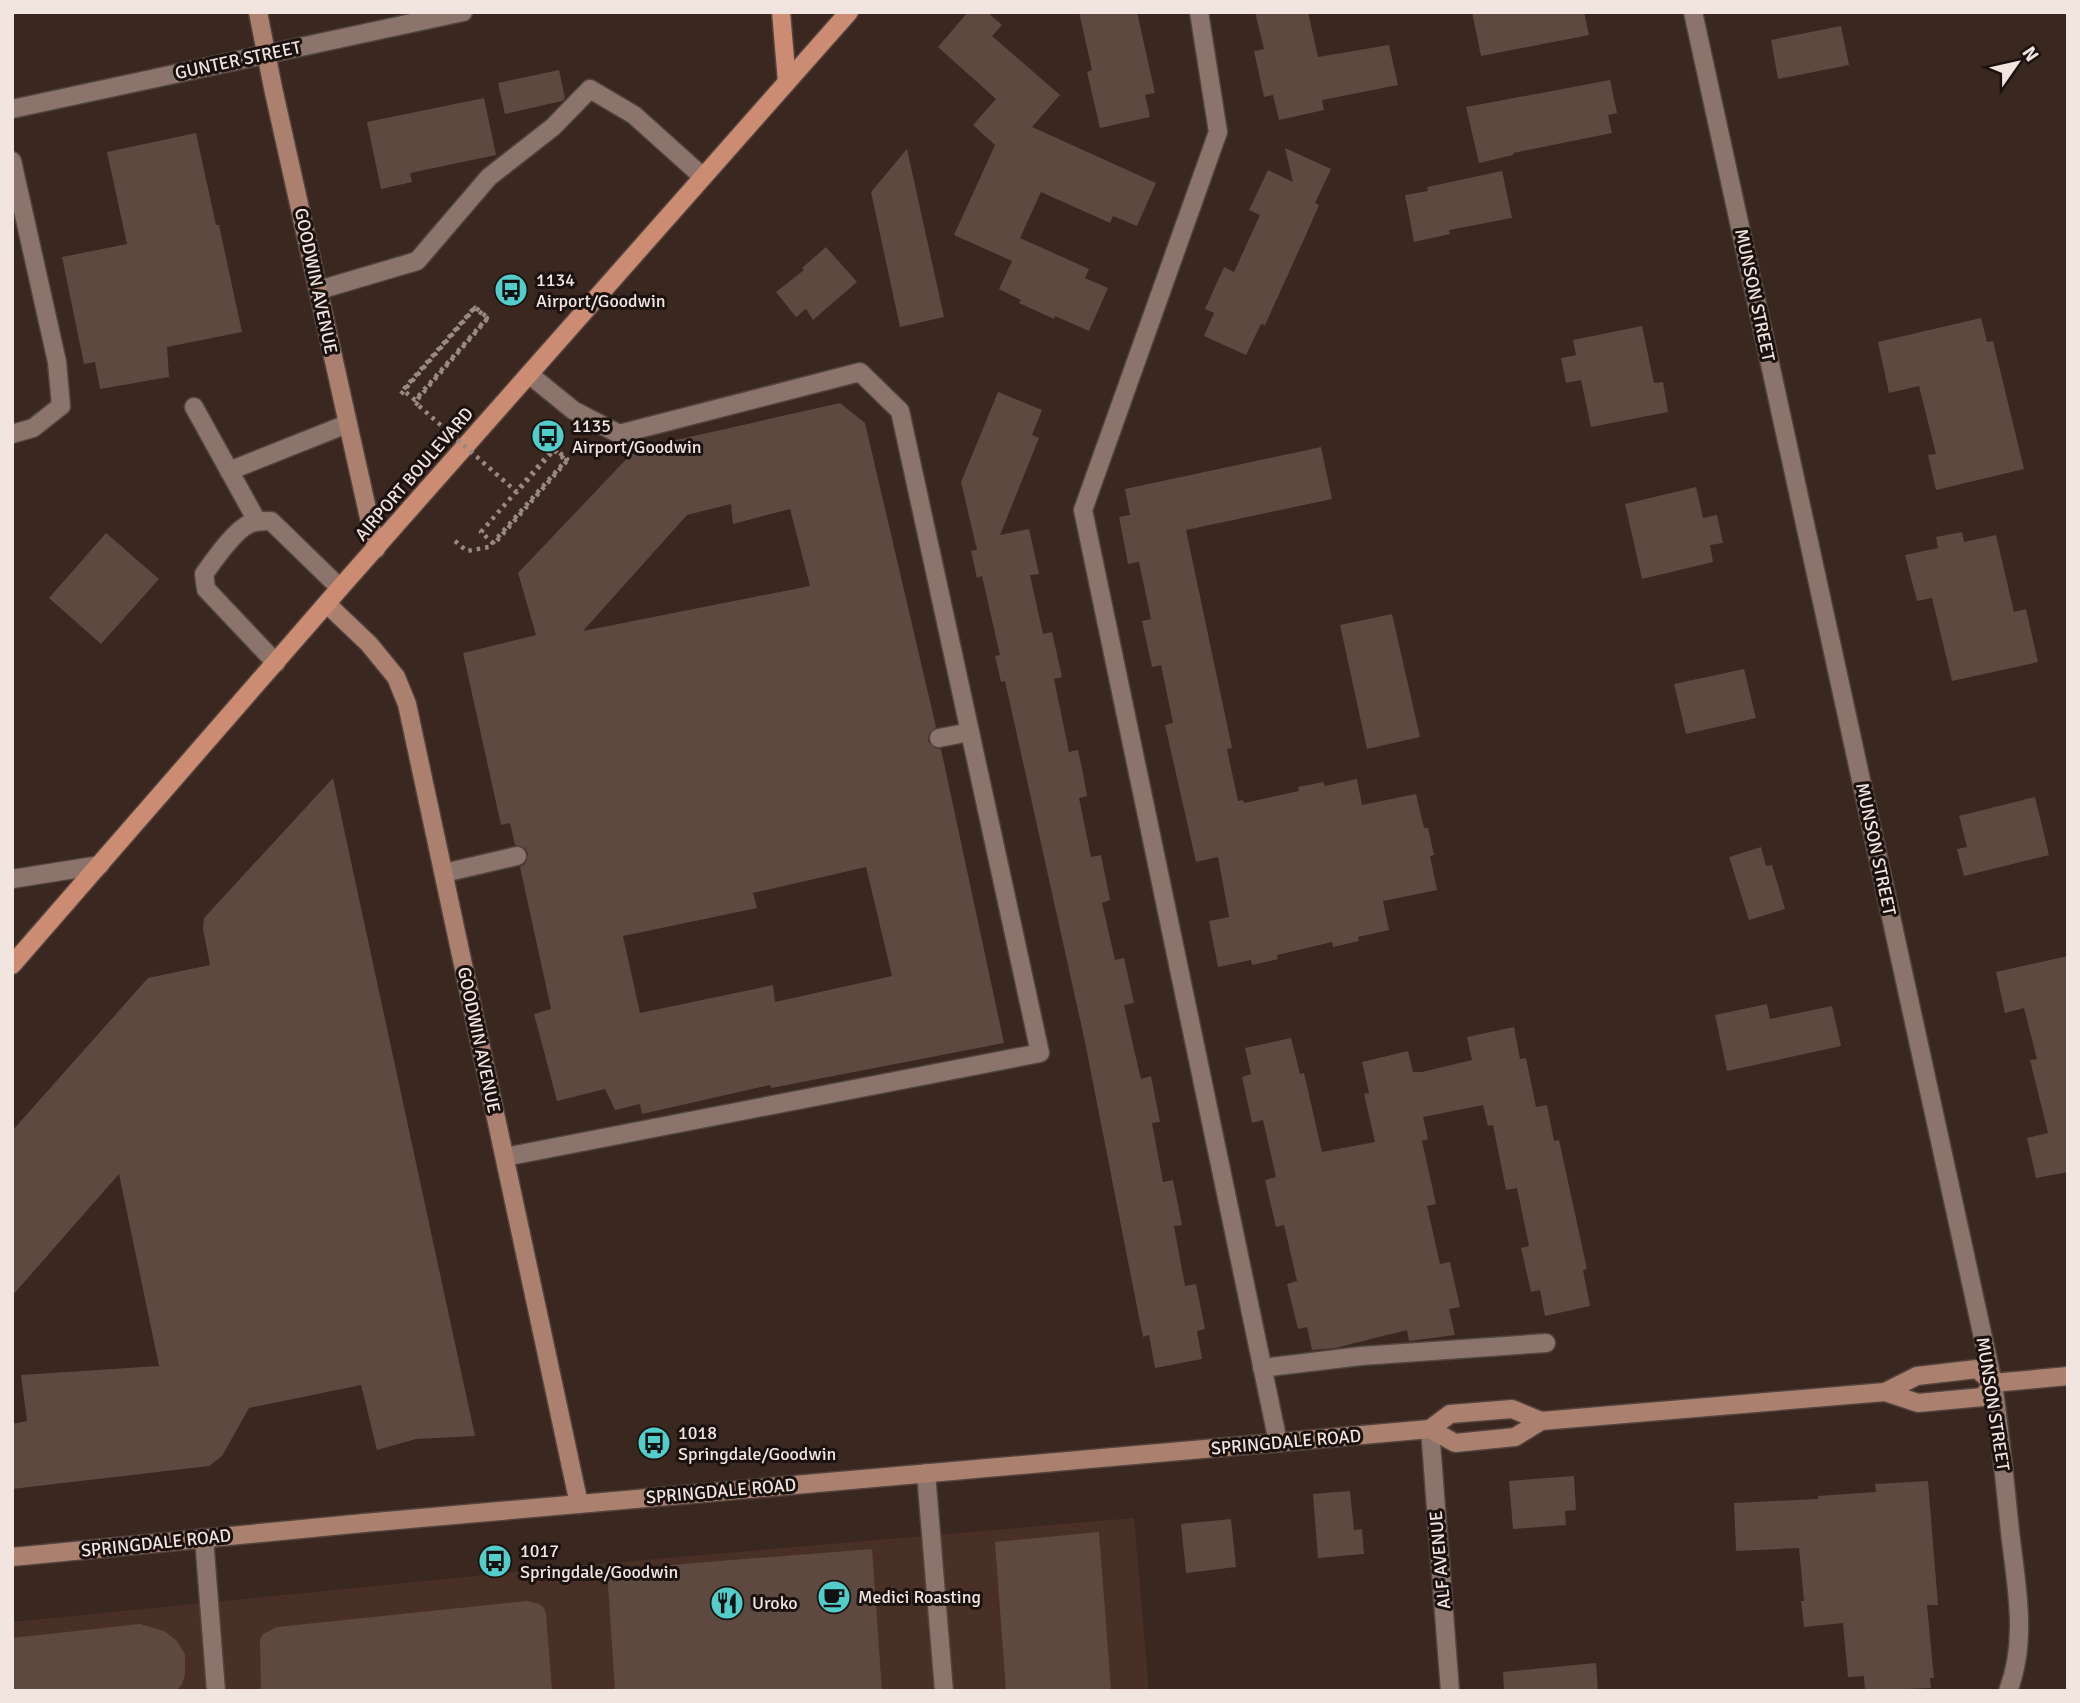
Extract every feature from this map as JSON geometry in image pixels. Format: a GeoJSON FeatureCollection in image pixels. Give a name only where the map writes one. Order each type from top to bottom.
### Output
{"type":"FeatureCollection","features":[{"type":"Feature","properties":{"kind":"main road","name":"GOODWIN AVENUE"},"geometry":{"type":"LineString","coordinates":[[258,12],[376,549]]}},
{"type":"Feature","properties":{"kind":"main road"},"geometry":{"type":"LineString","coordinates":[[781,12],[786,82]]}},
{"type":"Feature","properties":{"kind":"main road","name":"AIRPORT BOULEVARD"},"geometry":{"type":"LineString","coordinates":[[12,965],[340,588],[849,12]]}},
{"type":"Feature","properties":{"kind":"main road","name":"GOODWIN AVENUE"},"geometry":{"type":"LineString","coordinates":[[327,604],[369,644],[396,677],[407,704],[579,1504]]}},
{"type":"Feature","properties":{"kind":"main road","name":"SPRINGDALE ROAD"},"geometry":{"type":"LineString","coordinates":[[1430,1429],[1455,1443],[1515,1437],[1541,1421],[1885,1392],[1917,1376],[1978,1369],[1993,1383],[2068,1376]]}},
{"type":"Feature","properties":{"kind":"main road","name":"SPRINGDALE ROAD"},"geometry":{"type":"LineString","coordinates":[[1885,1392],[1918,1403],[1983,1397],[1993,1383]]}},
{"type":"Feature","properties":{"kind":"main road","name":"SPRINGDALE ROAD"},"geometry":{"type":"LineString","coordinates":[[12,1557],[1430,1429],[1450,1414],[1512,1409],[1541,1421]]}},
{"type":"Feature","properties":{"kind":"street","name":"GUNTER STREET"},"geometry":{"type":"LineString","coordinates":[[12,109],[463,12]]}},
{"type":"Feature","properties":{"kind":"street"},"geometry":{"type":"LineString","coordinates":[[1199,12],[1218,132],[1083,510],[1278,1442]]}},
{"type":"Feature","properties":{"kind":"street","name":"MUNSON STREET"},"geometry":{"type":"LineString","coordinates":[[1693,12],[1993,1383],[2020,1627],[2008,1691]]}},
{"type":"Feature","properties":{"kind":"street"},"geometry":{"type":"LineString","coordinates":[[319,290],[417,261],[489,177],[553,127],[590,89],[634,115],[703,177]]}},
{"type":"Feature","properties":{"kind":"street"},"geometry":{"type":"LineString","coordinates":[[12,161],[57,362],[61,406],[33,428],[12,434]]}},
{"type":"Feature","properties":{"kind":"street"},"geometry":{"type":"LineString","coordinates":[[505,1157],[1040,1052],[900,411],[860,372],[619,434],[573,410],[530,375]]}},
{"type":"Feature","properties":{"kind":"street"},"geometry":{"type":"LineString","coordinates":[[194,407],[257,521]]}},
{"type":"Feature","properties":{"kind":"street"},"geometry":{"type":"LineString","coordinates":[[229,471],[347,424]]}},
{"type":"Feature","properties":{"kind":"street"},"geometry":{"type":"LineString","coordinates":[[276,663],[206,589],[204,574],[213,562],[244,527],[257,521],[271,521],[340,588]]}},
{"type":"Feature","properties":{"kind":"street"},"geometry":{"type":"LineString","coordinates":[[939,738],[970,732]]}},
{"type":"Feature","properties":{"kind":"street"},"geometry":{"type":"LineString","coordinates":[[444,873],[517,856]]}},
{"type":"Feature","properties":{"kind":"street"},"geometry":{"type":"LineString","coordinates":[[12,879],[100,865]]}},
{"type":"Feature","properties":{"kind":"street"},"geometry":{"type":"LineString","coordinates":[[1262,1368],[1361,1356],[1546,1343]]}},
{"type":"Feature","properties":{"kind":"street","name":"ALF AVENUE"},"geometry":{"type":"LineString","coordinates":[[1430,1429],[1450,1691]]}},
{"type":"Feature","properties":{"kind":"street"},"geometry":{"type":"LineString","coordinates":[[926,1473],[944,1691]]}},
{"type":"Feature","properties":{"kind":"street"},"geometry":{"type":"LineString","coordinates":[[204,1538],[215,1691]]}},
{"type":"Feature","properties":{"kind":"path"},"geometry":{"type":"LineString","coordinates":[[401,394],[409,384],[458,327],[475,308],[487,318],[415,400],[409,395],[403,390],[475,307],[488,318],[415,402],[419,406],[511,487],[517,492],[554,450],[560,455],[567,461],[494,544],[488,538],[481,532],[508,500],[517,490],[527,480],[554,448],[567,459],[558,469],[550,479],[532,498],[507,527],[498,537],[489,547],[467,551],[455,541]]}},
{"type":"Feature","properties":{"kind":"shaded area"},"geometry":{"type":"Polygon","coordinates":[[[1134,1518],[1149,1691],[12,1691],[12,1622],[585,1565],[1134,1518]]]}},
{"type":"Feature","properties":{"kind":"building"},"geometry":{"type":"Polygon","coordinates":[[[968,12],[987,12],[1002,25],[992,36],[1060,95],[1032,127],[1156,183],[1137,226],[1113,216],[1110,223],[1041,192],[1020,238],[1089,269],[1085,278],[1108,288],[1089,331],[1019,303],[1021,300],[999,289],[1012,261],[954,235],[995,145],[973,125],[996,99],[938,47],[968,12]]]}},
{"type":"Feature","properties":{"kind":"building"},"geometry":{"type":"Polygon","coordinates":[[[1079,12],[1137,12],[1155,93],[1145,95],[1150,117],[1100,128],[1087,72],[1092,70],[1079,12]]]}},
{"type":"Feature","properties":{"kind":"building"},"geometry":{"type":"Polygon","coordinates":[[[1255,12],[1308,12],[1318,57],[1389,45],[1398,85],[1322,100],[1324,110],[1279,120],[1273,95],[1264,97],[1254,51],[1264,49],[1255,12]]]}},
{"type":"Feature","properties":{"kind":"building"},"geometry":{"type":"Polygon","coordinates":[[[1472,12],[1584,12],[1589,35],[1481,56],[1472,12]]]}},
{"type":"Feature","properties":{"kind":"building"},"geometry":{"type":"Polygon","coordinates":[[[1841,26],[1849,65],[1778,79],[1771,40],[1841,26]]]}},
{"type":"Feature","properties":{"kind":"building"},"geometry":{"type":"Polygon","coordinates":[[[559,70],[565,98],[562,101],[505,114],[498,83],[559,70]]]}},
{"type":"Feature","properties":{"kind":"building"},"geometry":{"type":"Polygon","coordinates":[[[1610,80],[1617,113],[1608,115],[1612,133],[1513,153],[1479,163],[1466,107],[1610,80]]]}},
{"type":"Feature","properties":{"kind":"building"},"geometry":{"type":"Polygon","coordinates":[[[484,98],[496,155],[410,173],[412,182],[381,189],[367,122],[484,98]]]}},
{"type":"Feature","properties":{"kind":"building"},"geometry":{"type":"Polygon","coordinates":[[[196,133],[242,332],[167,347],[169,377],[100,389],[95,362],[84,364],[62,257],[127,244],[107,152],[196,133]]]}},
{"type":"Feature","properties":{"kind":"building"},"geometry":{"type":"Polygon","coordinates":[[[1285,148],[1331,169],[1315,203],[1319,205],[1265,325],[1261,324],[1246,355],[1204,336],[1214,313],[1205,309],[1224,267],[1234,272],[1260,215],[1249,210],[1268,170],[1293,182],[1285,148]]]}},
{"type":"Feature","properties":{"kind":"building"},"geometry":{"type":"Polygon","coordinates":[[[907,149],[944,317],[900,327],[871,192],[907,149]]]}},
{"type":"Feature","properties":{"kind":"building"},"geometry":{"type":"Polygon","coordinates":[[[1502,171],[1512,218],[1449,230],[1450,234],[1414,242],[1405,195],[1428,191],[1427,187],[1502,171]]]}},
{"type":"Feature","properties":{"kind":"building"},"geometry":{"type":"Polygon","coordinates":[[[826,247],[857,282],[813,320],[806,309],[796,317],[776,292],[804,270],[802,268],[826,247]]]}},
{"type":"Feature","properties":{"kind":"building"},"geometry":{"type":"Polygon","coordinates":[[[1981,318],[1987,342],[1993,341],[2024,469],[1936,490],[1928,455],[1936,454],[1919,386],[1889,393],[1878,342],[1981,318]]]}},
{"type":"Feature","properties":{"kind":"building"},"geometry":{"type":"Polygon","coordinates":[[[1642,326],[1654,383],[1663,382],[1668,412],[1591,427],[1581,380],[1566,383],[1561,358],[1576,355],[1573,340],[1642,326]]]}},
{"type":"Feature","properties":{"kind":"building"},"geometry":{"type":"Polygon","coordinates":[[[998,392],[1042,410],[1032,435],[1039,438],[1000,535],[1029,529],[1039,574],[1030,575],[1043,634],[1052,632],[1062,677],[1054,679],[1069,752],[1078,750],[1083,773],[1087,796],[1079,798],[1091,857],[1101,855],[1110,900],[1102,903],[1115,960],[1124,958],[1134,1003],[1124,1005],[1141,1079],[1151,1076],[1160,1122],[1152,1123],[1163,1182],[1173,1180],[1182,1225],[1174,1226],[1185,1286],[1196,1284],[1205,1329],[1197,1331],[1202,1359],[1155,1368],[1149,1335],[1143,1337],[1085,1042],[1005,681],[1001,682],[995,656],[1000,655],[982,576],[977,578],[971,551],[977,550],[961,482],[998,392]]]}},
{"type":"Feature","properties":{"kind":"building"},"geometry":{"type":"Polygon","coordinates":[[[840,403],[865,423],[936,727],[929,734],[928,741],[935,748],[941,749],[1004,1043],[771,1088],[770,1085],[642,1114],[640,1104],[615,1110],[605,1089],[557,1101],[534,1014],[551,1009],[520,867],[525,864],[528,854],[525,848],[515,845],[510,823],[501,825],[463,653],[536,635],[518,573],[636,449],[840,403]],[[731,504],[687,515],[583,631],[810,586],[790,509],[733,524],[731,504]],[[866,867],[753,893],[757,908],[623,936],[640,1013],[773,985],[775,1002],[892,976],[866,867]]]}},
{"type":"Feature","properties":{"kind":"building"},"geometry":{"type":"Polygon","coordinates":[[[1321,447],[1332,499],[1186,530],[1232,748],[1227,749],[1238,801],[1243,800],[1244,803],[1299,791],[1298,787],[1323,782],[1325,786],[1357,779],[1362,805],[1416,794],[1434,855],[1430,856],[1437,890],[1383,901],[1389,930],[1358,937],[1359,941],[1333,947],[1332,942],[1277,955],[1278,959],[1252,965],[1251,960],[1218,967],[1209,921],[1229,917],[1218,857],[1196,862],[1165,725],[1173,723],[1161,665],[1152,667],[1142,621],[1151,619],[1139,562],[1128,564],[1119,517],[1130,515],[1125,489],[1321,447]]]}},
{"type":"Feature","properties":{"kind":"building"},"geometry":{"type":"Polygon","coordinates":[[[1696,487],[1703,518],[1717,515],[1723,543],[1710,545],[1713,562],[1642,579],[1625,504],[1696,487]]]}},
{"type":"Feature","properties":{"kind":"building"},"geometry":{"type":"Polygon","coordinates":[[[1962,532],[1964,542],[1996,535],[2014,612],[2026,609],[2038,662],[1952,681],[1932,598],[1917,601],[1905,555],[1938,548],[1936,537],[1962,532]]]}},
{"type":"Feature","properties":{"kind":"building"},"geometry":{"type":"Polygon","coordinates":[[[106,533],[159,579],[101,644],[49,598],[106,533]]]}},
{"type":"Feature","properties":{"kind":"building"},"geometry":{"type":"Polygon","coordinates":[[[1392,614],[1420,737],[1367,749],[1340,625],[1392,614]]]}},
{"type":"Feature","properties":{"kind":"building"},"geometry":{"type":"Polygon","coordinates":[[[1744,669],[1756,718],[1686,734],[1674,684],[1744,669]]]}},
{"type":"Feature","properties":{"kind":"building"},"geometry":{"type":"Polygon","coordinates":[[[333,778],[475,1436],[416,1439],[377,1450],[361,1385],[249,1408],[222,1456],[209,1466],[12,1489],[12,1424],[27,1421],[21,1375],[159,1366],[119,1174],[12,1296],[12,1131],[148,978],[210,965],[203,929],[204,918],[333,778]]]}},
{"type":"Feature","properties":{"kind":"building"},"geometry":{"type":"Polygon","coordinates":[[[2035,797],[2049,855],[1964,876],[1957,849],[1967,847],[1959,816],[2035,797]]]}},
{"type":"Feature","properties":{"kind":"building"},"geometry":{"type":"Polygon","coordinates":[[[1761,847],[1766,866],[1772,865],[1785,909],[1749,920],[1729,857],[1761,847]]]}},
{"type":"Feature","properties":{"kind":"building"},"geometry":{"type":"Polygon","coordinates":[[[2068,956],[2068,1172],[2036,1178],[2027,1138],[2048,1133],[2030,1060],[2037,1059],[2024,1008],[2005,1013],[1996,972],[2068,956]]]}},
{"type":"Feature","properties":{"kind":"building"},"geometry":{"type":"Polygon","coordinates":[[[1767,1004],[1770,1019],[1832,1006],[1841,1046],[1727,1071],[1715,1015],[1767,1004]]]}},
{"type":"Feature","properties":{"kind":"building"},"geometry":{"type":"Polygon","coordinates":[[[1514,1027],[1520,1059],[1526,1058],[1536,1107],[1547,1105],[1554,1141],[1559,1140],[1587,1269],[1583,1270],[1590,1306],[1545,1316],[1540,1290],[1531,1292],[1521,1248],[1529,1246],[1517,1188],[1506,1190],[1493,1125],[1488,1126],[1483,1105],[1423,1117],[1428,1139],[1422,1141],[1436,1204],[1427,1206],[1440,1264],[1450,1262],[1460,1307],[1449,1309],[1455,1335],[1409,1341],[1407,1330],[1335,1348],[1312,1350],[1307,1327],[1298,1329],[1287,1284],[1297,1281],[1284,1225],[1276,1227],[1265,1180],[1276,1177],[1263,1120],[1252,1123],[1242,1077],[1251,1074],[1245,1048],[1291,1038],[1300,1074],[1304,1073],[1322,1152],[1375,1142],[1364,1094],[1369,1093],[1362,1062],[1408,1051],[1413,1072],[1422,1072],[1472,1060],[1467,1037],[1514,1027]]]}},
{"type":"Feature","properties":{"kind":"building"},"geometry":{"type":"Polygon","coordinates":[[[1574,1476],[1576,1510],[1565,1511],[1566,1525],[1513,1529],[1509,1481],[1574,1476]]]}},
{"type":"Feature","properties":{"kind":"building"},"geometry":{"type":"Polygon","coordinates":[[[1928,1481],[1938,1605],[1927,1605],[1934,1678],[1930,1678],[1931,1688],[1865,1691],[1864,1676],[1848,1677],[1843,1623],[1804,1627],[1799,1548],[1736,1551],[1734,1503],[1818,1499],[1818,1496],[1876,1492],[1875,1484],[1928,1481]]]}},
{"type":"Feature","properties":{"kind":"building"},"geometry":{"type":"Polygon","coordinates":[[[1350,1491],[1354,1530],[1362,1529],[1364,1554],[1318,1558],[1313,1494],[1350,1491]]]}},
{"type":"Feature","properties":{"kind":"building"},"geometry":{"type":"Polygon","coordinates":[[[1231,1519],[1236,1567],[1186,1573],[1181,1524],[1231,1519]]]}},
{"type":"Feature","properties":{"kind":"building"},"geometry":{"type":"Polygon","coordinates":[[[1099,1532],[1111,1691],[1006,1691],[995,1542],[1099,1532]]]}},
{"type":"Feature","properties":{"kind":"building"},"geometry":{"type":"Polygon","coordinates":[[[872,1549],[882,1691],[615,1691],[607,1570],[872,1549]]]}},
{"type":"Feature","properties":{"kind":"building"},"geometry":{"type":"Polygon","coordinates":[[[527,1601],[539,1604],[546,1614],[552,1691],[261,1691],[260,1640],[263,1634],[277,1627],[527,1601]]]}},
{"type":"Feature","properties":{"kind":"building"},"geometry":{"type":"Polygon","coordinates":[[[140,1624],[164,1631],[176,1640],[185,1654],[185,1675],[176,1691],[12,1691],[12,1638],[140,1624]]]}},
{"type":"Feature","properties":{"kind":"building"},"geometry":{"type":"Polygon","coordinates":[[[1596,1663],[1598,1691],[1504,1691],[1503,1672],[1596,1663]]]}},
{"type":"Feature","properties":{"kind":"place","name":"1134 Airport/Goodwin"},"geometry":{"type":"Point","coordinates":[511,290]}},
{"type":"Feature","properties":{"kind":"place","name":"1135 Airport/Goodwin"},"geometry":{"type":"Point","coordinates":[548,436]}},
{"type":"Feature","properties":{"kind":"place","name":"1018 Springdale/Goodwin"},"geometry":{"type":"Point","coordinates":[654,1443]}},
{"type":"Feature","properties":{"kind":"place","name":"1017 Springdale/Goodwin"},"geometry":{"type":"Point","coordinates":[495,1561]}},
{"type":"Feature","properties":{"kind":"place","name":"Medici Roasting"},"geometry":{"type":"Point","coordinates":[834,1597]}},
{"type":"Feature","properties":{"kind":"place","name":"Uroko"},"geometry":{"type":"Point","coordinates":[727,1603]}}]}
